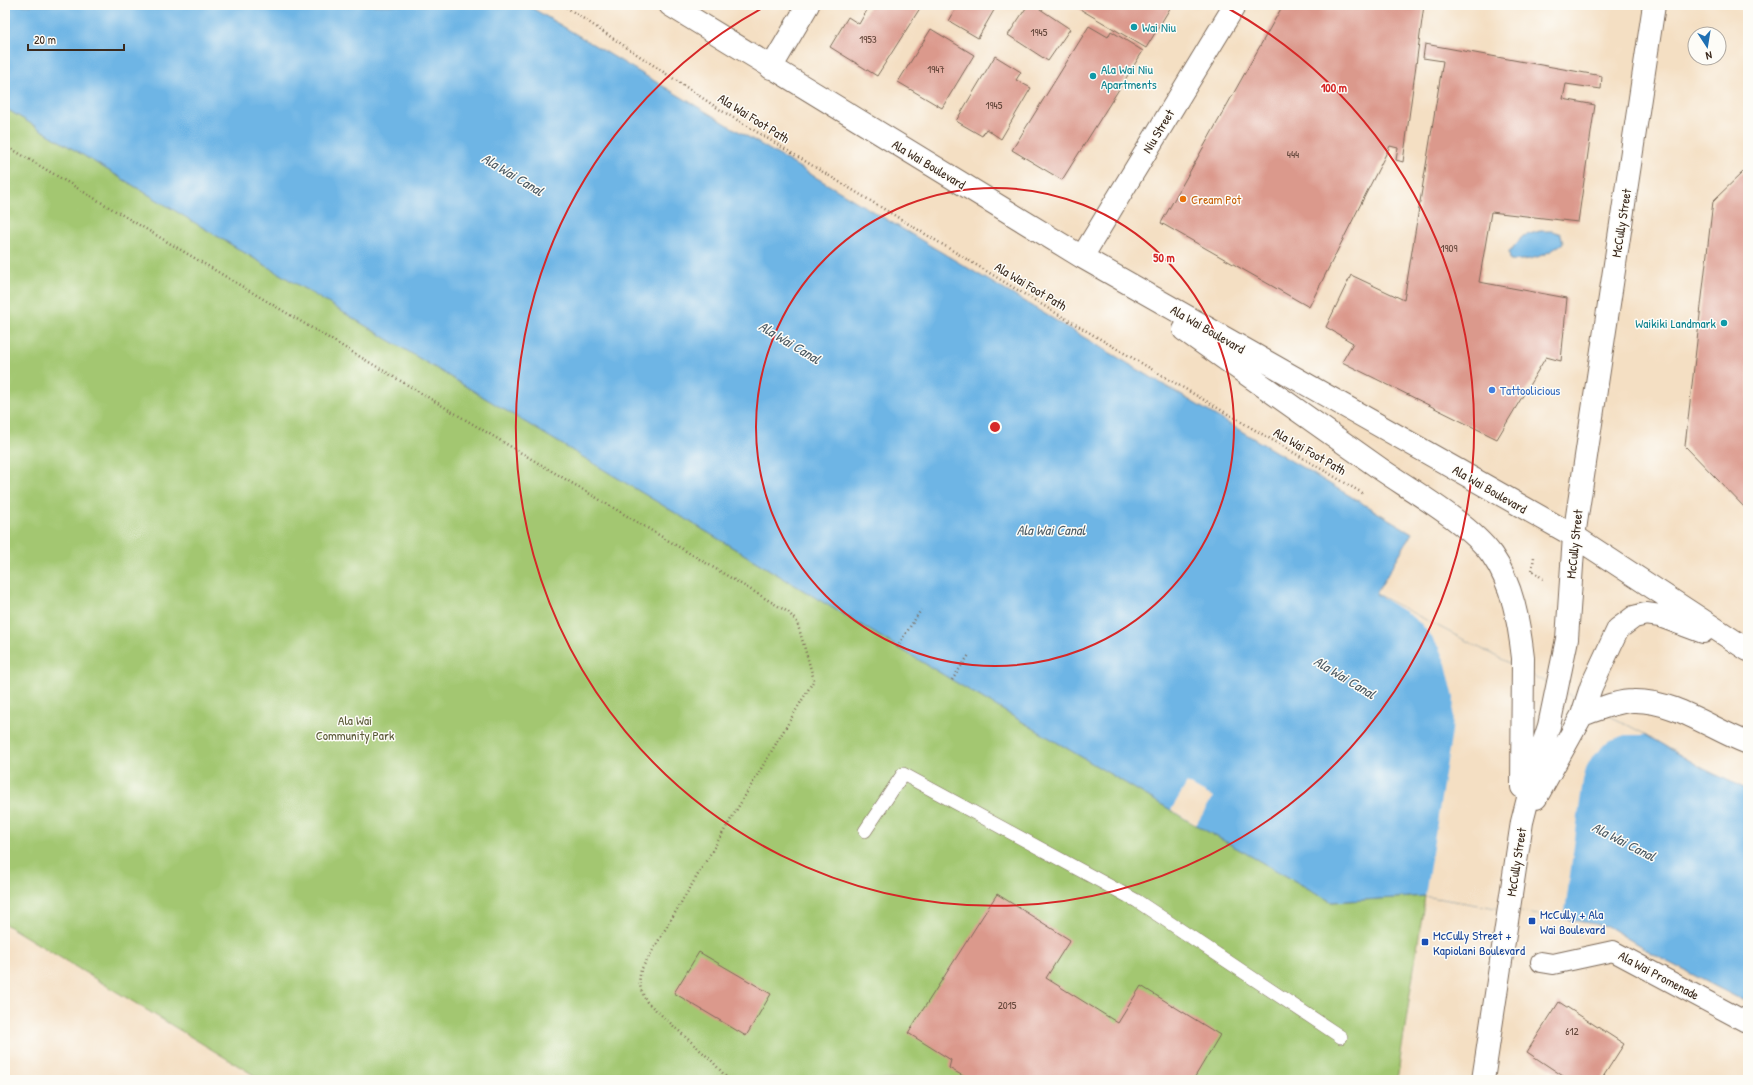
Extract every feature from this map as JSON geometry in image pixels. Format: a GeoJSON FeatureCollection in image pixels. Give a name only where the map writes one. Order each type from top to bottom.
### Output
{"type":"FeatureCollection","features":[{"type":"Feature","properties":{"kind":"main road","name":"Ala Wai Boulevard"},"geometry":{"type":"LineString","coordinates":[[670,5],[1082,257],[1574,536],[1745,648]]}},
{"type":"Feature","properties":{"kind":"main road"},"geometry":{"type":"LineString","coordinates":[[771,68],[808,5]]}},
{"type":"Feature","properties":{"kind":"main road","name":"Niu Street"},"geometry":{"type":"LineString","coordinates":[[1082,257],[1235,5]]}},
{"type":"Feature","properties":{"kind":"main road","name":"McCully Street"},"geometry":{"type":"LineString","coordinates":[[1483,1080],[1522,822],[1537,763],[1549,726],[1567,639],[1574,536],[1654,5]]}},
{"type":"Feature","properties":{"kind":"main road"},"geometry":{"type":"LineString","coordinates":[[1082,257],[1460,524],[1484,545],[1498,564],[1505,580],[1517,618],[1523,658],[1522,822]]}},
{"type":"Feature","properties":{"kind":"main road"},"geometry":{"type":"LineString","coordinates":[[1522,822],[1582,715],[1591,687],[1618,629],[1634,617],[1646,614],[1660,616],[1745,648]]}},
{"type":"Feature","properties":{"kind":"main road"},"geometry":{"type":"LineString","coordinates":[[1582,715],[1631,701],[1665,706],[1748,743]]}},
{"type":"Feature","properties":{"kind":"street","name":"Ala Wai Promenade"},"geometry":{"type":"LineString","coordinates":[[1541,962],[1553,964],[1613,951],[1748,1023]]}},
{"type":"Feature","properties":{"kind":"lane"},"geometry":{"type":"LineString","coordinates":[[865,831],[903,774],[1137,901],[1341,1037]]}},
{"type":"Feature","properties":{"kind":"path","name":"Ala Wai Foot Path"},"geometry":{"type":"LineString","coordinates":[[563,5],[719,109],[1039,303],[1367,496]]}},
{"type":"Feature","properties":{"kind":"path"},"geometry":{"type":"LineString","coordinates":[[5,145],[788,612],[797,622],[814,680],[641,970],[639,980],[642,994],[646,1002],[711,1060],[729,1080]]}},
{"type":"Feature","properties":{"kind":"path"},"geometry":{"type":"LineString","coordinates":[[897,647],[921,610]]}},
{"type":"Feature","properties":{"kind":"path"},"geometry":{"type":"LineString","coordinates":[[952,680],[969,655]]}},
{"type":"Feature","properties":{"kind":"green space","name":"Ala Wai Community Park"},"geometry":{"type":"Polygon","coordinates":[[[5,108],[952,680],[1196,825],[1332,902],[1425,896],[1397,1080],[262,1080],[5,924],[5,108]]]}},
{"type":"Feature","properties":{"kind":"water","name":"Ala Wai Canal"},"geometry":{"type":"Polygon","coordinates":[[[5,5],[527,5],[1412,533],[1376,594],[1646,735],[1704,769],[1748,790],[1748,1003],[1662,959],[1607,926],[1425,896],[1332,902],[1196,825],[952,680],[5,108],[5,5]]]}},
{"type":"Feature","properties":{"kind":"water"},"geometry":{"type":"Polygon","coordinates":[[[1540,231],[1552,231],[1561,234],[1563,243],[1538,257],[1524,260],[1510,260],[1509,252],[1523,236],[1540,231]]]}},
{"type":"Feature","properties":{"kind":"pier"},"geometry":{"type":"Polygon","coordinates":[[[1376,594],[1646,735],[1626,735],[1608,741],[1592,757],[1587,766],[1583,780],[1564,919],[1425,896],[1452,731],[1454,698],[1446,664],[1439,648],[1430,635],[1421,624],[1407,613],[1376,594]]]}},
{"type":"Feature","properties":{"kind":"pier"},"geometry":{"type":"Polygon","coordinates":[[[1187,783],[1213,797],[1196,825],[1171,810],[1187,783]]]}},
{"type":"Feature","properties":{"kind":"building"},"geometry":{"type":"Polygon","coordinates":[[[740,5],[750,5],[747,9],[740,5]]]}},
{"type":"Feature","properties":{"kind":"building"},"geometry":{"type":"Polygon","coordinates":[[[870,5],[922,5],[877,76],[830,47],[848,17],[859,24],[870,5]]]}},
{"type":"Feature","properties":{"kind":"building"},"geometry":{"type":"Polygon","coordinates":[[[958,5],[997,5],[978,38],[949,21],[958,5]]]}},
{"type":"Feature","properties":{"kind":"building"},"geometry":{"type":"Polygon","coordinates":[[[1028,5],[1034,5],[1070,29],[1048,61],[1008,35],[1028,5]]]}},
{"type":"Feature","properties":{"kind":"building","name":"Wai Niu"},"geometry":{"type":"Polygon","coordinates":[[[1073,5],[1172,5],[1146,48],[1073,5]]]}},
{"type":"Feature","properties":{"kind":"building"},"geometry":{"type":"Polygon","coordinates":[[[1283,5],[1424,5],[1403,162],[1396,160],[1398,148],[1390,146],[1309,307],[1161,223],[1283,5]]]}},
{"type":"Feature","properties":{"kind":"building","name":"Ala Wai Niu Apartments"},"geometry":{"type":"Polygon","coordinates":[[[1089,26],[1108,37],[1111,31],[1143,51],[1062,180],[1012,150],[1089,26]]]}},
{"type":"Feature","properties":{"kind":"building"},"geometry":{"type":"Polygon","coordinates":[[[931,29],[974,55],[942,108],[898,82],[931,29]]]}},
{"type":"Feature","properties":{"kind":"building"},"geometry":{"type":"Polygon","coordinates":[[[1425,44],[1602,76],[1601,89],[1566,84],[1563,99],[1595,105],[1578,222],[1491,212],[1479,282],[1567,298],[1561,361],[1546,357],[1497,439],[1342,362],[1353,343],[1326,327],[1351,275],[1404,300],[1443,61],[1423,58],[1425,44]]]}},
{"type":"Feature","properties":{"kind":"building"},"geometry":{"type":"Polygon","coordinates":[[[995,56],[1021,72],[1016,80],[1031,88],[1001,139],[986,129],[982,136],[956,121],[995,56]]]}},
{"type":"Feature","properties":{"kind":"building","name":"Waikiki Landmark"},"geometry":{"type":"Polygon","coordinates":[[[1744,171],[1748,171],[1748,511],[1685,446],[1713,201],[1744,171]]]}},
{"type":"Feature","properties":{"kind":"building"},"geometry":{"type":"Polygon","coordinates":[[[997,894],[1070,940],[1046,978],[1118,1023],[1141,986],[1220,1035],[1193,1080],[970,1080],[949,1068],[951,1060],[908,1033],[997,894]]]}},
{"type":"Feature","properties":{"kind":"building"},"geometry":{"type":"Polygon","coordinates":[[[699,952],[771,994],[746,1036],[674,993],[699,952]]]}},
{"type":"Feature","properties":{"kind":"building"},"geometry":{"type":"Polygon","coordinates":[[[1559,1002],[1624,1044],[1601,1080],[1569,1080],[1527,1052],[1559,1002]]]}},
{"type":"Feature","properties":{"kind":"place","name":"Wai Niu"},"geometry":{"type":"Point","coordinates":[1134,27]}},
{"type":"Feature","properties":{"kind":"place","name":"Ala Wai Niu Apartments"},"geometry":{"type":"Point","coordinates":[1093,76]}},
{"type":"Feature","properties":{"kind":"place","name":"Cream Pot"},"geometry":{"type":"Point","coordinates":[1183,199]}},
{"type":"Feature","properties":{"kind":"place","name":"Waikiki Landmark"},"geometry":{"type":"Point","coordinates":[1724,323]}},
{"type":"Feature","properties":{"kind":"place","name":"Tattoolicious"},"geometry":{"type":"Point","coordinates":[1492,390]}},
{"type":"Feature","properties":{"kind":"place","name":"McCully + Ala Wai Boulevard"},"geometry":{"type":"Point","coordinates":[1532,921]}},
{"type":"Feature","properties":{"kind":"place","name":"McCully Street + Kapiolani Boulevard"},"geometry":{"type":"Point","coordinates":[1425,942]}}]}
